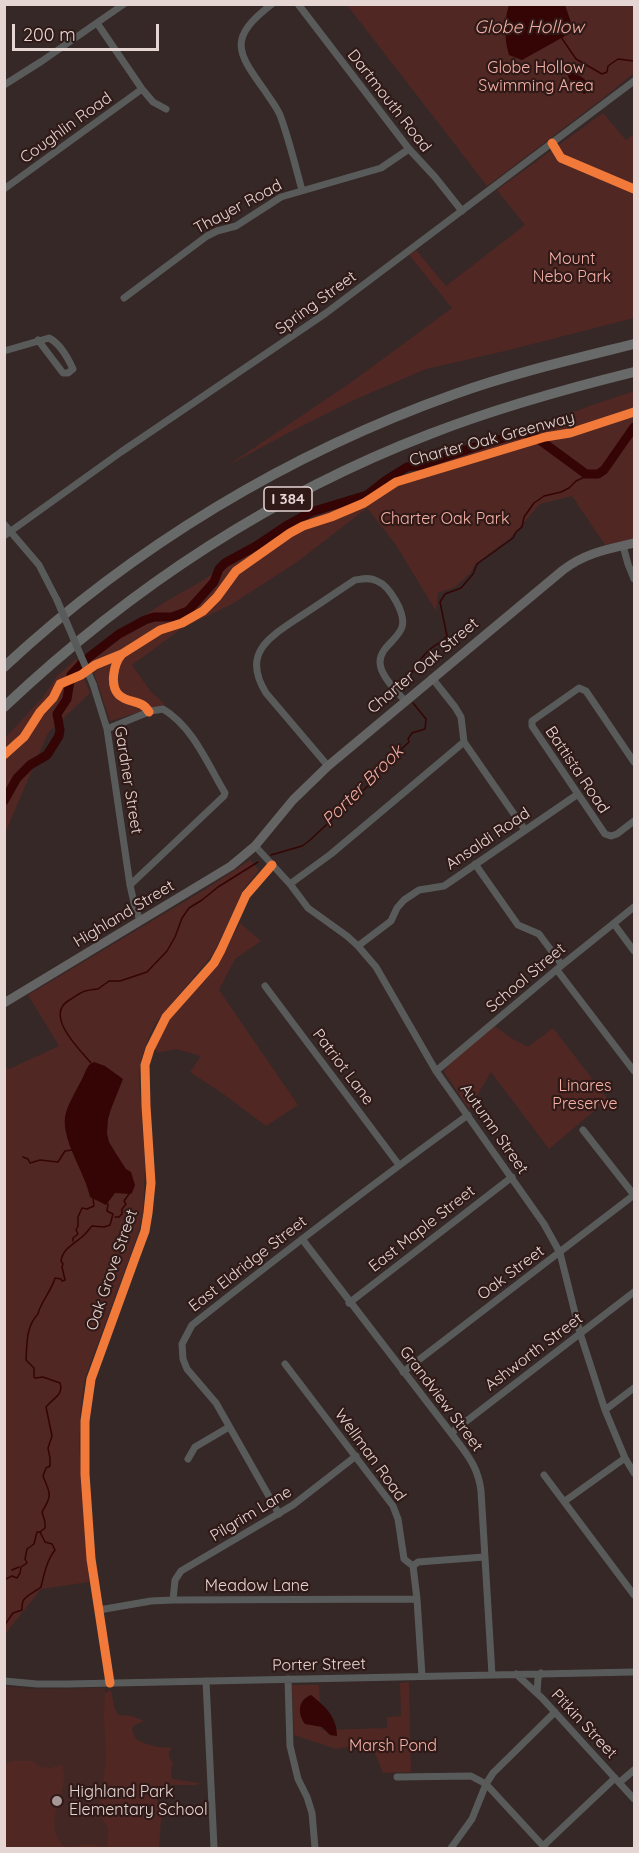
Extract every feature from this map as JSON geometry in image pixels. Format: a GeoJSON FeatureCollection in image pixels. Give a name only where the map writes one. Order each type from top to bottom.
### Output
{"type":"FeatureCollection","features":[{"type":"Feature","properties":{"kind":"highway","name":"I 384"},"geometry":{"type":"LineString","coordinates":[[4,667],[76,605],[151,549],[284,469],[366,429],[454,394],[531,370],[632,345]]}},
{"type":"Feature","properties":{"kind":"highway","name":"I 384"},"geometry":{"type":"LineString","coordinates":[[4,707],[72,646],[146,588],[222,537],[283,502],[352,467],[437,431],[537,397],[634,372]]}},
{"type":"Feature","properties":{"kind":"main road","name":"Charter Oak Street"},"geometry":{"type":"LineString","coordinates":[[255,846],[293,800],[328,766],[574,561],[595,552],[634,543]]}},
{"type":"Feature","properties":{"kind":"main road","name":"Highland Street"},"geometry":{"type":"LineString","coordinates":[[4,1003],[218,874],[255,846]]}},
{"type":"Feature","properties":{"kind":"street"},"geometry":{"type":"LineString","coordinates":[[4,85],[33,68],[124,4]]}},
{"type":"Feature","properties":{"kind":"street"},"geometry":{"type":"LineString","coordinates":[[272,4],[256,17],[243,34],[242,52],[249,69],[280,114],[302,190]]}},
{"type":"Feature","properties":{"kind":"street","name":"Dartmouth Road"},"geometry":{"type":"LineString","coordinates":[[298,4],[409,149],[462,211]]}},
{"type":"Feature","properties":{"kind":"street"},"geometry":{"type":"LineString","coordinates":[[97,23],[142,89],[153,102],[166,109]]}},
{"type":"Feature","properties":{"kind":"street","name":"Spring Street"},"geometry":{"type":"LineString","coordinates":[[8,533],[121,452],[305,328],[634,81]]}},
{"type":"Feature","properties":{"kind":"street","name":"Coughlin Road"},"geometry":{"type":"LineString","coordinates":[[4,189],[142,89]]}},
{"type":"Feature","properties":{"kind":"street","name":"Thayer Road"},"geometry":{"type":"LineString","coordinates":[[124,298],[207,236],[236,226],[281,197],[381,168],[409,149]]}},
{"type":"Feature","properties":{"kind":"street"},"geometry":{"type":"LineString","coordinates":[[4,351],[38,340],[49,338],[54,340],[73,369],[68,373],[63,373],[38,340]]}},
{"type":"Feature","properties":{"kind":"street","name":"Gardner Street"},"geometry":{"type":"LineString","coordinates":[[4,524],[8,533],[39,565],[57,600],[93,684],[107,729],[130,885],[140,921]]}},
{"type":"Feature","properties":{"kind":"street"},"geometry":{"type":"LineString","coordinates":[[623,546],[634,579]]}},
{"type":"Feature","properties":{"kind":"street"},"geometry":{"type":"LineString","coordinates":[[328,766],[259,681],[256,669],[258,657],[269,638],[355,580],[366,578],[378,581],[388,589],[403,613],[402,627],[384,650],[380,661],[383,672],[405,701]]}},
{"type":"Feature","properties":{"kind":"street"},"geometry":{"type":"LineString","coordinates":[[432,678],[455,707],[460,717],[464,742],[525,830]]}},
{"type":"Feature","properties":{"kind":"street","name":"Battista Road"},"geometry":{"type":"LineString","coordinates":[[634,762],[586,691],[579,688],[532,721],[531,726],[605,834],[610,836],[617,834],[634,821]]}},
{"type":"Feature","properties":{"kind":"street"},"geometry":{"type":"LineString","coordinates":[[107,729],[151,711],[163,709],[177,720],[194,740],[225,793],[130,885]]}},
{"type":"Feature","properties":{"kind":"street"},"geometry":{"type":"LineString","coordinates":[[290,884],[331,854],[464,742]]}},
{"type":"Feature","properties":{"kind":"street","name":"Ansaldi Road"},"geometry":{"type":"LineString","coordinates":[[358,946],[391,921],[404,900],[419,890],[444,886],[578,794]]}},
{"type":"Feature","properties":{"kind":"street","name":"Autumn Street"},"geometry":{"type":"LineString","coordinates":[[255,846],[290,884],[308,908],[358,946],[376,967],[436,1071],[544,1224],[560,1252],[580,1333],[605,1410],[625,1458],[634,1473]]}},
{"type":"Feature","properties":{"kind":"street"},"geometry":{"type":"LineString","coordinates":[[475,864],[518,925],[539,934],[560,968],[634,1071]]}},
{"type":"Feature","properties":{"kind":"street","name":"Oak Grove Street"},"geometry":{"type":"LineString","coordinates":[[110,1683],[91,1560],[85,1474],[86,1401],[91,1379],[138,1249],[148,1214],[151,1183],[145,1065],[150,1049],[166,1017],[213,963],[246,895],[272,865]]}},
{"type":"Feature","properties":{"kind":"street","name":"School Street"},"geometry":{"type":"LineString","coordinates":[[436,1071],[634,907]]}},
{"type":"Feature","properties":{"kind":"street"},"geometry":{"type":"LineString","coordinates":[[614,924],[634,951]]}},
{"type":"Feature","properties":{"kind":"street","name":"Patriot Lane"},"geometry":{"type":"LineString","coordinates":[[265,986],[399,1165]]}},
{"type":"Feature","properties":{"kind":"street","name":"East Eldridge Street"},"geometry":{"type":"LineString","coordinates":[[279,1514],[216,1403],[188,1369],[182,1350],[186,1335],[192,1325],[302,1239],[468,1115]]}},
{"type":"Feature","properties":{"kind":"street"},"geometry":{"type":"LineString","coordinates":[[583,1130],[634,1195]]}},
{"type":"Feature","properties":{"kind":"street","name":"East Maple Street"},"geometry":{"type":"LineString","coordinates":[[349,1303],[512,1177]]}},
{"type":"Feature","properties":{"kind":"street","name":"Oak Street"},"geometry":{"type":"LineString","coordinates":[[403,1372],[634,1195]]}},
{"type":"Feature","properties":{"kind":"street","name":"Grandview Street"},"geometry":{"type":"LineString","coordinates":[[302,1239],[349,1303],[451,1432],[478,1472],[492,1675]]}},
{"type":"Feature","properties":{"kind":"street","name":"Ashworth Street"},"geometry":{"type":"LineString","coordinates":[[451,1432],[634,1292]]}},
{"type":"Feature","properties":{"kind":"street","name":"Wellman Road"},"geometry":{"type":"LineString","coordinates":[[285,1365],[393,1506],[398,1519],[404,1559],[413,1566],[423,1676]]}},
{"type":"Feature","properties":{"kind":"street"},"geometry":{"type":"LineString","coordinates":[[605,1410],[634,1388]]}},
{"type":"Feature","properties":{"kind":"street"},"geometry":{"type":"LineString","coordinates":[[188,1459],[195,1447],[229,1427]]}},
{"type":"Feature","properties":{"kind":"street","name":"Pilgrim Lane"},"geometry":{"type":"LineString","coordinates":[[173,1600],[175,1580],[181,1571],[293,1505],[356,1456]]}},
{"type":"Feature","properties":{"kind":"street"},"geometry":{"type":"LineString","coordinates":[[565,1501],[625,1458]]}},
{"type":"Feature","properties":{"kind":"street"},"geometry":{"type":"LineString","coordinates":[[544,1474],[634,1595]]}},
{"type":"Feature","properties":{"kind":"street"},"geometry":{"type":"LineString","coordinates":[[413,1566],[417,1562],[484,1557]]}},
{"type":"Feature","properties":{"kind":"street","name":"Meadow Lane"},"geometry":{"type":"LineString","coordinates":[[99,1610],[151,1601],[173,1600],[417,1599]]}},
{"type":"Feature","properties":{"kind":"street","name":"Porter Street"},"geometry":{"type":"LineString","coordinates":[[4,1681],[37,1684],[206,1682],[288,1678],[634,1672]]}},
{"type":"Feature","properties":{"kind":"street","name":"Pitkin Street"},"geometry":{"type":"LineString","coordinates":[[537,1693],[538,1678],[541,1673]]}},
{"type":"Feature","properties":{"kind":"street","name":"Pitkin Street"},"geometry":{"type":"LineString","coordinates":[[516,1674],[555,1712],[634,1799]]}},
{"type":"Feature","properties":{"kind":"street"},"geometry":{"type":"LineString","coordinates":[[288,1678],[290,1746],[298,1779],[312,1813],[315,1848]]}},
{"type":"Feature","properties":{"kind":"street"},"geometry":{"type":"LineString","coordinates":[[206,1682],[214,1848]]}},
{"type":"Feature","properties":{"kind":"street"},"geometry":{"type":"LineString","coordinates":[[451,1848],[472,1819],[493,1773],[555,1712]]}},
{"type":"Feature","properties":{"kind":"street"},"geometry":{"type":"LineString","coordinates":[[397,1777],[471,1776],[486,1784],[544,1847],[617,1780],[634,1770]]}},
{"type":"Feature","properties":{"kind":"shaded area","name":"Highland Park Elementary School"},"geometry":{"type":"Polygon","coordinates":[[[4,1686],[29,1689],[105,1688],[110,1848],[5,1848],[4,1686]]]}},
{"type":"Feature","properties":{"kind":"green space","name":"Globe Hollow Swimming Area"},"geometry":{"type":"Polygon","coordinates":[[[347,5],[634,5],[634,73],[487,186],[347,5]]]}},
{"type":"Feature","properties":{"kind":"green space","name":"Mount Nebo Park"},"geometry":{"type":"Polygon","coordinates":[[[603,113],[626,140],[634,134],[634,318],[426,369],[354,400],[227,466],[353,381],[452,308],[409,255],[416,250],[446,286],[525,225],[497,190],[603,113]]]}},
{"type":"Feature","properties":{"kind":"green space","name":"Charter Oak Park"},"geometry":{"type":"Polygon","coordinates":[[[634,391],[634,539],[605,545],[572,496],[540,504],[510,538],[475,564],[470,573],[455,587],[438,593],[436,611],[396,545],[367,508],[297,562],[232,604],[181,629],[132,665],[151,692],[165,704],[110,721],[88,655],[108,637],[202,581],[251,546],[368,491],[449,457],[634,391]]]}},
{"type":"Feature","properties":{"kind":"green space"},"geometry":{"type":"Polygon","coordinates":[[[76,659],[90,693],[48,733],[5,833],[5,738],[42,698],[57,676],[76,659]]]}},
{"type":"Feature","properties":{"kind":"green space"},"geometry":{"type":"Polygon","coordinates":[[[250,860],[259,870],[243,890],[214,953],[157,1021],[141,1059],[139,1074],[145,1164],[143,1213],[137,1237],[85,1378],[81,1405],[79,1446],[89,1582],[41,1589],[5,1634],[5,1068],[9,1069],[59,1046],[28,995],[250,860]]]}},
{"type":"Feature","properties":{"kind":"green space"},"geometry":{"type":"Polygon","coordinates":[[[240,923],[261,941],[235,959],[219,990],[298,1105],[266,1126],[190,1072],[201,1056],[176,1049],[157,1053],[155,1047],[169,1020],[219,963],[240,923]]]}},
{"type":"Feature","properties":{"kind":"green space","name":"Linares Preserve"},"geometry":{"type":"Polygon","coordinates":[[[495,1026],[528,1047],[553,1028],[608,1099],[549,1149],[491,1072],[469,1109],[444,1072],[450,1062],[495,1026]]]}},
{"type":"Feature","properties":{"kind":"green space","name":"Marsh Pond"},"geometry":{"type":"Polygon","coordinates":[[[409,1682],[411,1772],[383,1773],[372,1746],[336,1749],[294,1735],[292,1685],[319,1685],[321,1730],[387,1728],[387,1717],[401,1716],[400,1683],[409,1682]]]}},
{"type":"Feature","properties":{"kind":"green space"},"geometry":{"type":"Polygon","coordinates":[[[111,1690],[118,1715],[132,1716],[144,1721],[133,1726],[132,1730],[136,1739],[154,1746],[172,1747],[169,1758],[173,1762],[172,1779],[199,1783],[197,1785],[172,1785],[157,1789],[157,1801],[162,1806],[159,1848],[5,1848],[5,1764],[12,1761],[32,1761],[41,1767],[50,1768],[62,1765],[64,1781],[54,1826],[57,1837],[63,1846],[88,1844],[107,1847],[108,1828],[98,1808],[106,1761],[105,1693],[111,1690]]]}},
{"type":"Feature","properties":{"kind":"water","name":"Globe Hollow"},"geometry":{"type":"Polygon","coordinates":[[[509,5],[565,5],[574,31],[522,60],[509,55],[505,30],[509,5]]]}},
{"type":"Feature","properties":{"kind":"water"},"geometry":{"type":"Polygon","coordinates":[[[570,71],[586,81],[590,86],[590,91],[584,94],[576,87],[568,75],[567,72],[570,71]]]}},
{"type":"Feature","properties":{"kind":"water"},"geometry":{"type":"Polygon","coordinates":[[[94,1062],[105,1066],[123,1079],[108,1119],[107,1133],[115,1152],[126,1169],[131,1172],[135,1185],[132,1193],[115,1193],[106,1205],[90,1197],[84,1177],[70,1147],[65,1127],[68,1106],[86,1070],[94,1062]]]}},
{"type":"Feature","properties":{"kind":"water"},"geometry":{"type":"Polygon","coordinates":[[[311,1695],[329,1712],[335,1723],[337,1736],[330,1735],[322,1727],[305,1724],[300,1707],[303,1700],[311,1695]]]}},
{"type":"Feature","properties":{"kind":"waterway"},"geometry":{"type":"LineString","coordinates":[[561,37],[576,59],[602,74],[607,72],[608,66],[618,59],[634,61]]}},
{"type":"Feature","properties":{"kind":"waterway"},"geometry":{"type":"LineString","coordinates":[[4,801],[17,778],[30,765],[47,755],[59,736],[57,714],[67,699],[71,675],[84,661],[119,634],[145,620],[154,617],[172,617],[188,611],[214,582],[219,569],[225,563],[286,526],[311,512],[367,495],[407,467],[421,465],[523,433],[537,438],[586,474],[598,474],[604,470],[634,427]]}},
{"type":"Feature","properties":{"kind":"waterway","name":"Porter Brook"},"geometry":{"type":"LineString","coordinates":[[409,687],[412,673],[421,659],[447,636],[440,602],[445,594],[461,588],[473,574],[477,564],[513,538],[522,527],[524,517],[534,503],[544,496],[569,488],[576,481],[589,475]]}},
{"type":"Feature","properties":{"kind":"waterway","name":"Porter Brook"},"geometry":{"type":"LineString","coordinates":[[271,855],[302,846],[309,841],[371,783],[381,768],[409,742],[408,739],[412,733],[425,729],[426,719],[413,703]]}},
{"type":"Feature","properties":{"kind":"waterway","name":"Porter Brook"},"geometry":{"type":"LineString","coordinates":[[91,1063],[66,1032],[60,1015],[62,1007],[82,992],[98,989],[109,981],[120,981],[147,972],[167,951],[189,908],[258,862]]}},
{"type":"Feature","properties":{"kind":"waterway"},"geometry":{"type":"LineString","coordinates":[[23,1157],[30,1163],[40,1160],[58,1162],[65,1151],[72,1150]]}},
{"type":"Feature","properties":{"kind":"waterway"},"geometry":{"type":"LineString","coordinates":[[115,1217],[122,1214],[122,1209],[126,1204],[124,1201],[129,1194]]}},
{"type":"Feature","properties":{"kind":"waterway"},"geometry":{"type":"LineString","coordinates":[[73,1241],[78,1234],[76,1230],[82,1208],[87,1209],[94,1206],[93,1198]]}},
{"type":"Feature","properties":{"kind":"waterway"},"geometry":{"type":"LineString","coordinates":[[4,1626],[13,1613],[22,1610],[24,1599],[41,1587],[48,1563],[55,1550],[52,1544],[45,1542],[40,1532],[45,1528],[42,1512],[49,1494],[43,1476],[46,1468],[50,1466],[48,1448],[52,1436],[46,1407],[59,1393],[61,1387],[60,1383],[43,1377],[34,1377],[34,1368],[26,1360],[29,1330],[55,1278],[65,1280],[61,1261],[64,1252],[92,1226],[110,1225],[113,1214],[107,1211],[108,1204]]}},
{"type":"Feature","properties":{"kind":"waterway"},"geometry":{"type":"LineString","coordinates":[[4,1580],[12,1576],[17,1578],[21,1567],[27,1563],[25,1559],[27,1549],[34,1544],[37,1532],[40,1532]]}},
{"type":"Feature","properties":{"kind":"waterway"},"geometry":{"type":"LineString","coordinates":[[12,1570],[19,1567]]}},
{"type":"Feature","properties":{"kind":"cycle path"},"geometry":{"type":"LineString","coordinates":[[552,143],[561,158],[634,189]]}},
{"type":"Feature","properties":{"kind":"cycle path","name":"Charter Oak Greenway"},"geometry":{"type":"LineString","coordinates":[[4,755],[24,737],[40,712],[53,698],[60,684],[81,675],[95,665],[122,654],[160,630],[182,623],[203,611],[217,597],[236,571],[290,533],[364,503],[396,482],[545,437],[570,433],[634,412]]}},
{"type":"Feature","properties":{"kind":"cycle path"},"geometry":{"type":"LineString","coordinates":[[122,654],[113,680],[116,691],[123,698],[143,705],[149,712]]}},
{"type":"Feature","properties":{"kind":"cycle path"},"geometry":{"type":"LineString","coordinates":[[110,1683],[91,1559],[85,1474],[85,1421],[91,1379],[145,1231],[151,1183],[145,1065],[150,1049],[166,1017],[214,963],[246,895],[272,865]]}},
{"type":"Feature","properties":{"kind":"place","name":"Highland Park Elementary School"},"geometry":{"type":"Point","coordinates":[57,1801]}}]}
